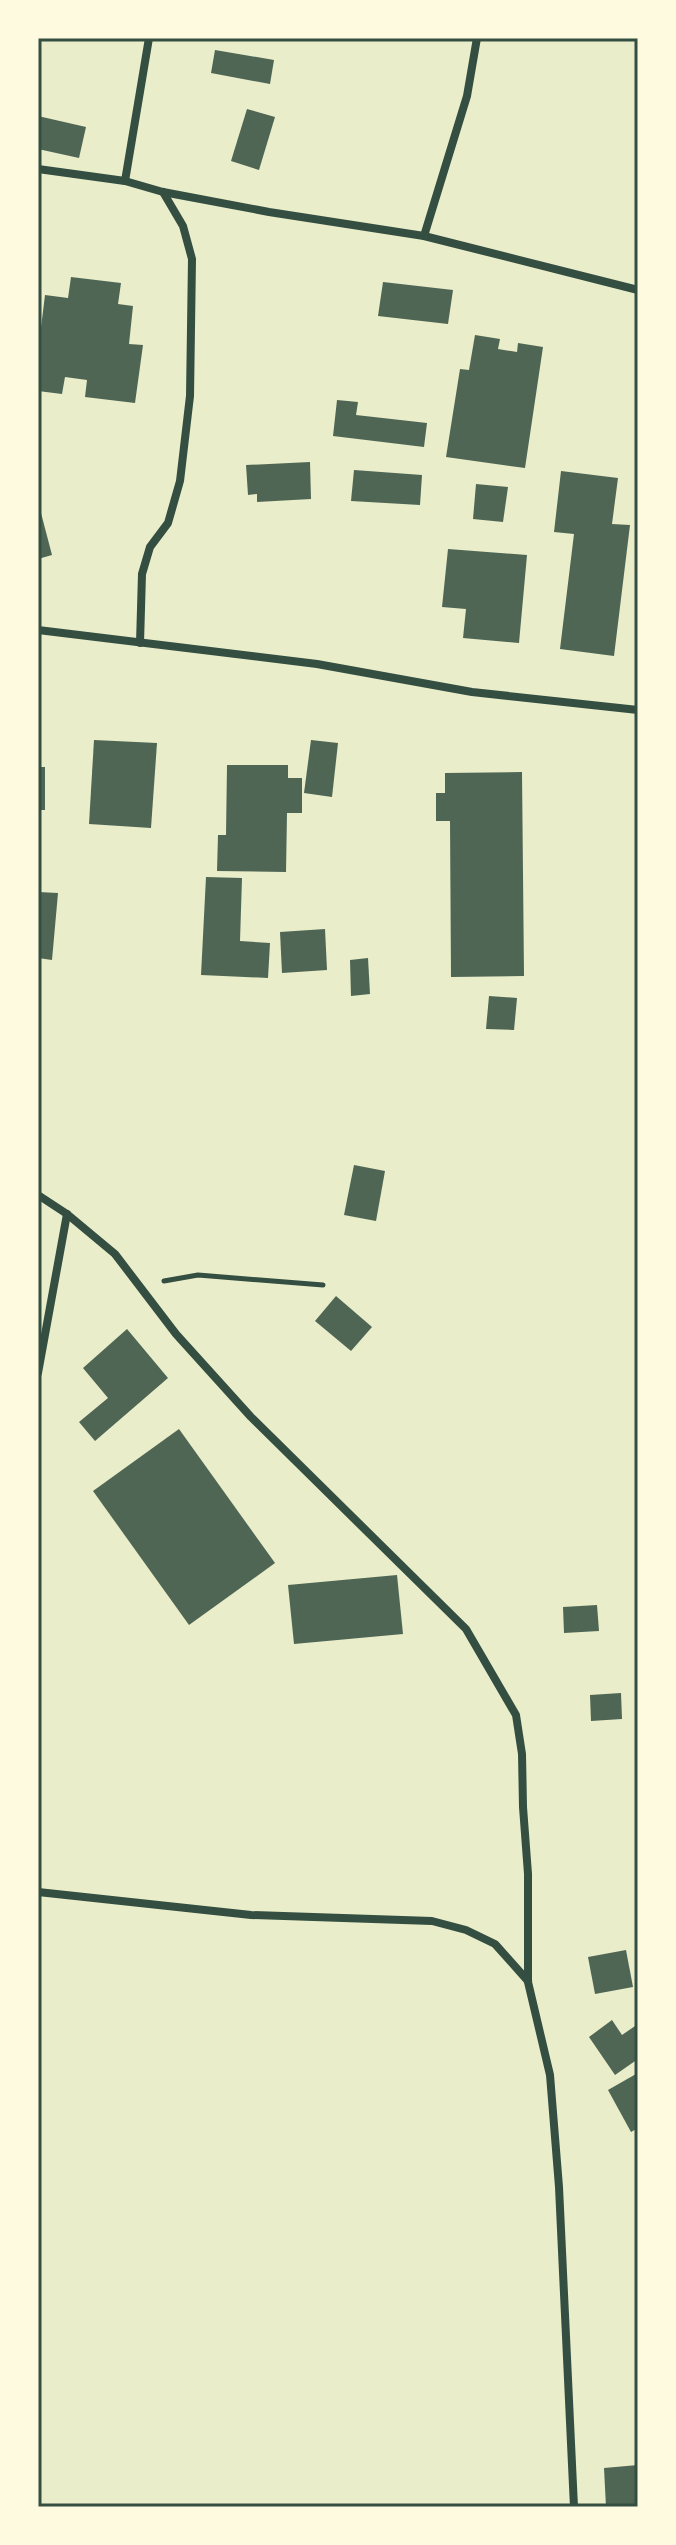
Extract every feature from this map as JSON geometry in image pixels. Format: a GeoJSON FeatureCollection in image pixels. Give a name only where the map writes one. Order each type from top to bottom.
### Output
{"type":"FeatureCollection","features":[{"type":"Feature","properties":{"kind":"street"},"geometry":{"type":"LineString","coordinates":[[125,181],[149,38]]}},
{"type":"Feature","properties":{"kind":"street"},"geometry":{"type":"LineString","coordinates":[[424,236],[467,96],[477,38]]}},
{"type":"Feature","properties":{"kind":"street"},"geometry":{"type":"LineString","coordinates":[[38,169],[125,181],[163,192],[269,212],[424,236],[638,290]]}},
{"type":"Feature","properties":{"kind":"street"},"geometry":{"type":"LineString","coordinates":[[140,643],[142,574],[150,547],[168,523],[180,481],[190,396],[192,259],[183,226],[163,192]]}},
{"type":"Feature","properties":{"kind":"street"},"geometry":{"type":"LineString","coordinates":[[38,630],[317,664],[472,692],[638,710]]}},
{"type":"Feature","properties":{"kind":"street"},"geometry":{"type":"LineString","coordinates":[[38,1195],[67,1214],[115,1254],[176,1334],[251,1417],[466,1629],[516,1715],[522,1754],[529,1890],[528,1982],[550,2075],[559,2187],[574,2507]]}},
{"type":"Feature","properties":{"kind":"street"},"geometry":{"type":"LineString","coordinates":[[38,1373],[67,1214]]}},
{"type":"Feature","properties":{"kind":"street"},"geometry":{"type":"LineString","coordinates":[[38,1892],[251,1915],[432,1921],[466,1930],[495,1944],[528,1982]]}},
{"type":"Feature","properties":{"kind":"path"},"geometry":{"type":"LineString","coordinates":[[140,1285],[198,1275],[323,1285]]}},
{"type":"Feature","properties":{"kind":"building"},"geometry":{"type":"Polygon","coordinates":[[[215,50],[274,60],[270,84],[211,73],[215,50]]]}},
{"type":"Feature","properties":{"kind":"building"},"geometry":{"type":"Polygon","coordinates":[[[247,109],[275,117],[259,170],[231,161],[247,109]]]}},
{"type":"Feature","properties":{"kind":"building"},"geometry":{"type":"Polygon","coordinates":[[[38,116],[86,127],[79,158],[38,149],[38,116]]]}},
{"type":"Feature","properties":{"kind":"building"},"geometry":{"type":"Polygon","coordinates":[[[71,277],[121,283],[118,304],[133,306],[129,344],[143,345],[135,403],[85,397],[87,380],[65,377],[62,394],[38,391],[38,352],[45,295],[68,298],[71,277]]]}},
{"type":"Feature","properties":{"kind":"building"},"geometry":{"type":"Polygon","coordinates":[[[383,282],[453,290],[448,324],[378,316],[383,282]]]}},
{"type":"Feature","properties":{"kind":"building"},"geometry":{"type":"Polygon","coordinates":[[[475,335],[500,339],[498,349],[517,352],[518,343],[543,347],[525,468],[446,457],[460,369],[469,370],[475,335]]]}},
{"type":"Feature","properties":{"kind":"building"},"geometry":{"type":"Polygon","coordinates":[[[337,400],[358,402],[356,415],[427,423],[424,447],[333,436],[337,400]]]}},
{"type":"Feature","properties":{"kind":"building"},"geometry":{"type":"Polygon","coordinates":[[[310,462],[311,499],[257,502],[257,494],[248,495],[246,465],[310,462]]]}},
{"type":"Feature","properties":{"kind":"building"},"geometry":{"type":"Polygon","coordinates":[[[354,470],[422,475],[420,505],[351,501],[354,470]]]}},
{"type":"Feature","properties":{"kind":"building"},"geometry":{"type":"Polygon","coordinates":[[[561,471],[618,478],[612,524],[630,525],[614,656],[560,649],[574,534],[554,532],[561,471]]]}},
{"type":"Feature","properties":{"kind":"building"},"geometry":{"type":"Polygon","coordinates":[[[476,484],[508,487],[503,522],[473,519],[476,484]]]}},
{"type":"Feature","properties":{"kind":"building"},"geometry":{"type":"Polygon","coordinates":[[[41,513],[52,555],[38,559],[38,514],[41,513]]]}},
{"type":"Feature","properties":{"kind":"building"},"geometry":{"type":"Polygon","coordinates":[[[448,549],[527,555],[519,643],[463,638],[466,609],[442,607],[448,549]]]}},
{"type":"Feature","properties":{"kind":"building"},"geometry":{"type":"Polygon","coordinates":[[[94,740],[157,743],[151,828],[89,824],[94,740]]]}},
{"type":"Feature","properties":{"kind":"building"},"geometry":{"type":"Polygon","coordinates":[[[311,740],[338,743],[332,797],[304,793],[311,740]]]}},
{"type":"Feature","properties":{"kind":"building"},"geometry":{"type":"Polygon","coordinates":[[[227,765],[288,765],[288,778],[302,778],[302,813],[287,813],[286,872],[217,871],[218,835],[226,835],[227,765]]]}},
{"type":"Feature","properties":{"kind":"building"},"geometry":{"type":"Polygon","coordinates":[[[38,767],[45,767],[45,810],[38,810],[38,767]]]}},
{"type":"Feature","properties":{"kind":"building"},"geometry":{"type":"Polygon","coordinates":[[[522,772],[524,976],[451,977],[450,821],[436,821],[436,793],[445,793],[445,773],[522,772]]]}},
{"type":"Feature","properties":{"kind":"building"},"geometry":{"type":"Polygon","coordinates":[[[206,877],[242,878],[240,941],[270,943],[268,978],[201,975],[206,877]]]}},
{"type":"Feature","properties":{"kind":"building"},"geometry":{"type":"Polygon","coordinates":[[[38,892],[58,893],[52,960],[38,958],[38,892]]]}},
{"type":"Feature","properties":{"kind":"building"},"geometry":{"type":"Polygon","coordinates":[[[325,929],[327,970],[282,973],[280,932],[325,929]]]}},
{"type":"Feature","properties":{"kind":"building"},"geometry":{"type":"Polygon","coordinates":[[[368,958],[370,994],[351,996],[350,960],[368,958]]]}},
{"type":"Feature","properties":{"kind":"building"},"geometry":{"type":"Polygon","coordinates":[[[489,996],[517,998],[514,1030],[486,1029],[489,996]]]}},
{"type":"Feature","properties":{"kind":"building"},"geometry":{"type":"Polygon","coordinates":[[[354,1165],[385,1171],[376,1221],[344,1215],[354,1165]]]}},
{"type":"Feature","properties":{"kind":"building"},"geometry":{"type":"Polygon","coordinates":[[[336,1296],[372,1327],[351,1351],[315,1321],[336,1296]]]}},
{"type":"Feature","properties":{"kind":"building"},"geometry":{"type":"Polygon","coordinates":[[[127,1329],[168,1378],[95,1441],[79,1422],[108,1398],[83,1368],[127,1329]]]}},
{"type":"Feature","properties":{"kind":"building"},"geometry":{"type":"Polygon","coordinates":[[[179,1429],[275,1563],[189,1625],[93,1491],[179,1429]]]}},
{"type":"Feature","properties":{"kind":"building"},"geometry":{"type":"Polygon","coordinates":[[[397,1575],[403,1634],[294,1644],[288,1585],[397,1575]]]}},
{"type":"Feature","properties":{"kind":"building"},"geometry":{"type":"Polygon","coordinates":[[[597,1605],[599,1631],[564,1633],[563,1607],[597,1605]]]}},
{"type":"Feature","properties":{"kind":"building"},"geometry":{"type":"Polygon","coordinates":[[[621,1693],[622,1719],[591,1721],[590,1695],[621,1693]]]}},
{"type":"Feature","properties":{"kind":"building"},"geometry":{"type":"Polygon","coordinates":[[[626,1950],[633,1987],[595,1994],[588,1957],[626,1950]]]}},
{"type":"Feature","properties":{"kind":"building"},"geometry":{"type":"Polygon","coordinates":[[[612,2020],[622,2035],[638,2024],[638,2059],[615,2075],[589,2037],[612,2020]]]}},
{"type":"Feature","properties":{"kind":"building"},"geometry":{"type":"Polygon","coordinates":[[[636,2074],[638,2128],[631,2132],[608,2090],[636,2074]]]}},
{"type":"Feature","properties":{"kind":"building"},"geometry":{"type":"Polygon","coordinates":[[[638,2465],[638,2507],[606,2507],[604,2468],[638,2465]]]}}]}
